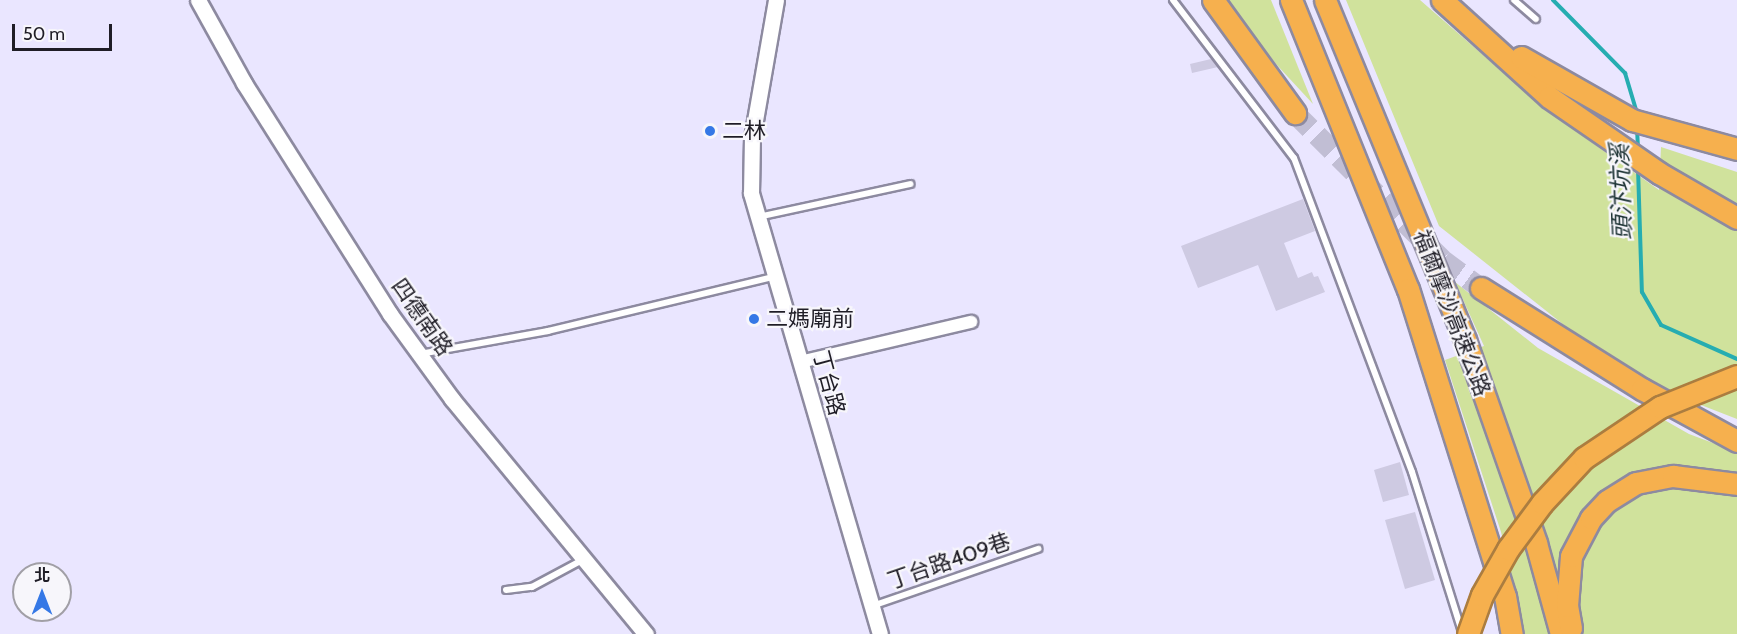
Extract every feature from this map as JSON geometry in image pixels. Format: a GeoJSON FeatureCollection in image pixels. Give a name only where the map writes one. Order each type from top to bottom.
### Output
{"type":"FeatureCollection","features":[{"type":"Feature","properties":{"kind":"highway"},"geometry":{"type":"LineString","coordinates":[[1213,0],[1295,113]]}},
{"type":"Feature","properties":{"kind":"highway","name":"福爾摩沙高速公路"},"geometry":{"type":"LineString","coordinates":[[1291,0],[1408,289],[1501,585],[1512,634]]}},
{"type":"Feature","properties":{"kind":"highway","name":"福爾摩沙高速公路"},"geometry":{"type":"LineString","coordinates":[[1324,0],[1465,340],[1536,543],[1561,634]]}},
{"type":"Feature","properties":{"kind":"highway"},"geometry":{"type":"LineString","coordinates":[[1449,8],[1538,69],[1632,120],[1737,149]]}},
{"type":"Feature","properties":{"kind":"highway"},"geometry":{"type":"LineString","coordinates":[[1449,8],[1549,97],[1659,173],[1737,218]]}},
{"type":"Feature","properties":{"kind":"highway"},"geometry":{"type":"LineString","coordinates":[[1481,288],[1642,389],[1737,441]]}},
{"type":"Feature","properties":{"kind":"highway"},"geometry":{"type":"LineString","coordinates":[[1468,634],[1482,595],[1508,549],[1542,503],[1584,458],[1660,408],[1737,376]]}},
{"type":"Feature","properties":{"kind":"highway"},"geometry":{"type":"LineString","coordinates":[[1642,389],[1737,431]]}},
{"type":"Feature","properties":{"kind":"highway"},"geometry":{"type":"LineString","coordinates":[[1574,634],[1567,606],[1571,556],[1585,527],[1607,501],[1636,483],[1673,476],[1737,484]]}},
{"type":"Feature","properties":{"kind":"street","name":"四德南路"},"geometry":{"type":"LineString","coordinates":[[198,0],[251,93],[420,354],[646,634]]}},
{"type":"Feature","properties":{"kind":"street","name":"丁台路"},"geometry":{"type":"LineString","coordinates":[[776,0],[752,137],[751,193],[880,634]]}},
{"type":"Feature","properties":{"kind":"street"},"geometry":{"type":"LineString","coordinates":[[800,362],[971,322]]}},
{"type":"Feature","properties":{"kind":"lane"},"geometry":{"type":"LineString","coordinates":[[1173,0],[1294,158],[1412,472],[1462,634]]}},
{"type":"Feature","properties":{"kind":"lane"},"geometry":{"type":"LineString","coordinates":[[1514,0],[1536,19]]}},
{"type":"Feature","properties":{"kind":"lane"},"geometry":{"type":"LineString","coordinates":[[758,217],[910,184]]}},
{"type":"Feature","properties":{"kind":"lane"},"geometry":{"type":"LineString","coordinates":[[420,354],[548,331],[775,277]]}},
{"type":"Feature","properties":{"kind":"lane","name":"丁台路409巷"},"geometry":{"type":"LineString","coordinates":[[872,606],[1038,549]]}},
{"type":"Feature","properties":{"kind":"lane"},"geometry":{"type":"LineString","coordinates":[[506,590],[532,587],[584,558]]}},
{"type":"Feature","properties":{"kind":"green space"},"geometry":{"type":"Polygon","coordinates":[[[1226,0],[1271,0],[1313,104],[1276,64],[1226,0]]]}},
{"type":"Feature","properties":{"kind":"green space"},"geometry":{"type":"Polygon","coordinates":[[[1346,0],[1420,0],[1546,110],[1659,190],[1661,147],[1737,172],[1737,419],[1665,391],[1569,329],[1439,226],[1346,0]]]}},
{"type":"Feature","properties":{"kind":"green space"},"geometry":{"type":"Polygon","coordinates":[[[1455,282],[1538,348],[1689,434],[1737,452],[1737,634],[1525,634],[1501,532],[1445,360],[1484,346],[1455,282]]]}},
{"type":"Feature","properties":{"kind":"building"},"geometry":{"type":"Polygon","coordinates":[[[1211,59],[1218,67],[1192,73],[1190,64],[1211,59]]]}},
{"type":"Feature","properties":{"kind":"building"},"geometry":{"type":"Polygon","coordinates":[[[1303,199],[1315,231],[1284,243],[1298,278],[1312,272],[1314,277],[1318,276],[1325,292],[1276,311],[1258,265],[1198,288],[1181,246],[1303,199]]]}},
{"type":"Feature","properties":{"kind":"building"},"geometry":{"type":"Polygon","coordinates":[[[1400,462],[1409,495],[1383,502],[1374,470],[1400,462]]]}},
{"type":"Feature","properties":{"kind":"building"},"geometry":{"type":"Polygon","coordinates":[[[1415,512],[1435,580],[1405,589],[1385,520],[1415,512]]]}},
{"type":"Feature","properties":{"kind":"waterway","name":"頭汴坑溪"},"geometry":{"type":"LineString","coordinates":[[1553,0],[1625,73],[1637,113]]}},
{"type":"Feature","properties":{"kind":"waterway","name":"頭汴坑溪"},"geometry":{"type":"LineString","coordinates":[[1637,129],[1638,149]]}},
{"type":"Feature","properties":{"kind":"waterway","name":"頭汴坑溪"},"geometry":{"type":"LineString","coordinates":[[1638,168],[1642,292],[1661,325],[1737,359]]}},
{"type":"Feature","properties":{"kind":"tunnel"},"geometry":{"type":"LineString","coordinates":[[1295,113],[1443,260],[1481,288]]}},
{"type":"Feature","properties":{"kind":"place","name":"二林"},"geometry":{"type":"Point","coordinates":[710,131]}},
{"type":"Feature","properties":{"kind":"place","name":"二媽廟前"},"geometry":{"type":"Point","coordinates":[754,319]}}]}
